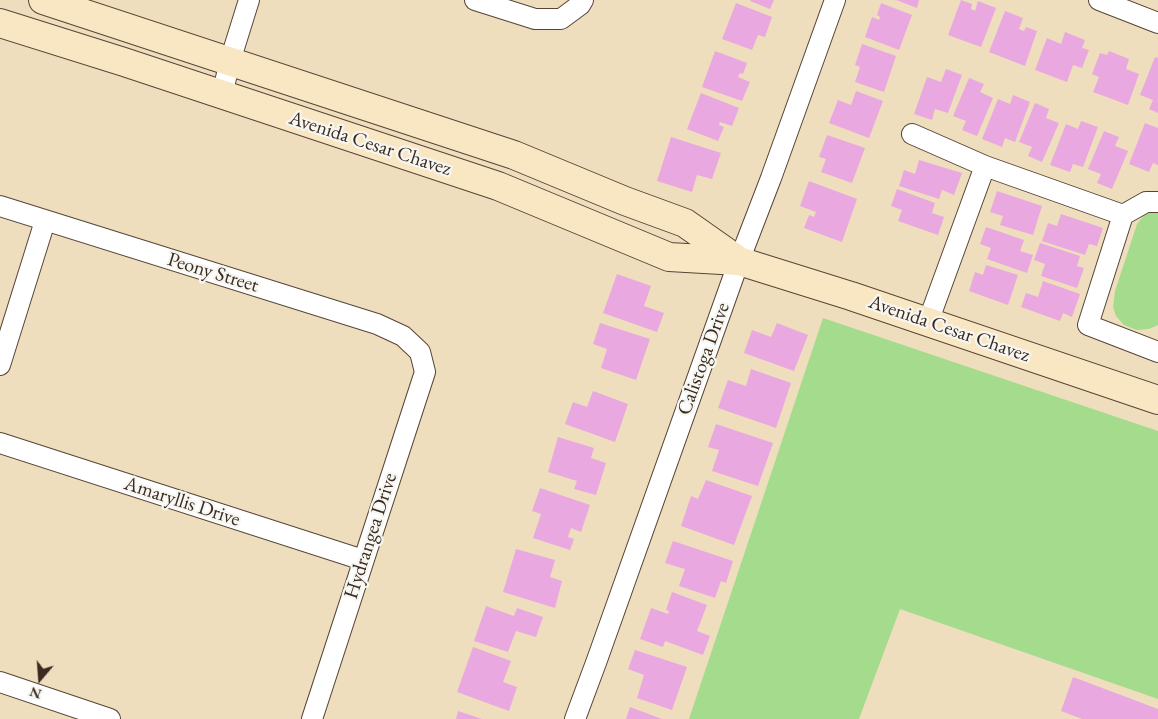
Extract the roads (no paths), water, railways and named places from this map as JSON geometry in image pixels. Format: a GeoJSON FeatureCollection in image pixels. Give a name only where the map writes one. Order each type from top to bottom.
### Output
{"type":"FeatureCollection","features":[{"type":"Feature","properties":{"kind":"street","name":"Avenida Cesar Chavez"},"geometry":{"type":"LineString","coordinates":[[44,0],[514,154],[625,201],[684,223],[739,261]]}},
{"type":"Feature","properties":{"kind":"street"},"geometry":{"type":"LineString","coordinates":[[222,94],[248,0]]}},
{"type":"Feature","properties":{"kind":"street"},"geometry":{"type":"LineString","coordinates":[[475,0],[535,20],[561,19],[580,5],[582,0]]}},
{"type":"Feature","properties":{"kind":"street","name":"Calistoga Drive"},"geometry":{"type":"LineString","coordinates":[[575,719],[739,261],[835,0]]}},
{"type":"Feature","properties":{"kind":"street"},"geometry":{"type":"LineString","coordinates":[[1099,0],[1158,23]]}},
{"type":"Feature","properties":{"kind":"street","name":"Avenida Cesar Chavez"},"geometry":{"type":"LineString","coordinates":[[0,22],[498,186],[669,257],[739,261],[851,296],[1158,400]]}},
{"type":"Feature","properties":{"kind":"street"},"geometry":{"type":"LineString","coordinates":[[912,134],[985,166],[1123,215]]}},
{"type":"Feature","properties":{"kind":"street"},"geometry":{"type":"LineString","coordinates":[[928,322],[985,166]]}},
{"type":"Feature","properties":{"kind":"street"},"geometry":{"type":"LineString","coordinates":[[1158,202],[1146,202],[1123,215],[1088,325],[1158,352]]}},
{"type":"Feature","properties":{"kind":"street","name":"Peony Street"},"geometry":{"type":"LineString","coordinates":[[0,206],[377,324],[403,336],[420,352]]}},
{"type":"Feature","properties":{"kind":"street"},"geometry":{"type":"LineString","coordinates":[[0,365],[45,221]]}},
{"type":"Feature","properties":{"kind":"street","name":"Hydrangea Drive"},"geometry":{"type":"LineString","coordinates":[[312,719],[425,372],[420,352]]}},
{"type":"Feature","properties":{"kind":"street","name":"Amaryllis Drive"},"geometry":{"type":"LineString","coordinates":[[0,443],[364,560]]}},
{"type":"Feature","properties":{"kind":"street"},"geometry":{"type":"LineString","coordinates":[[0,682],[110,719]]}}]}
